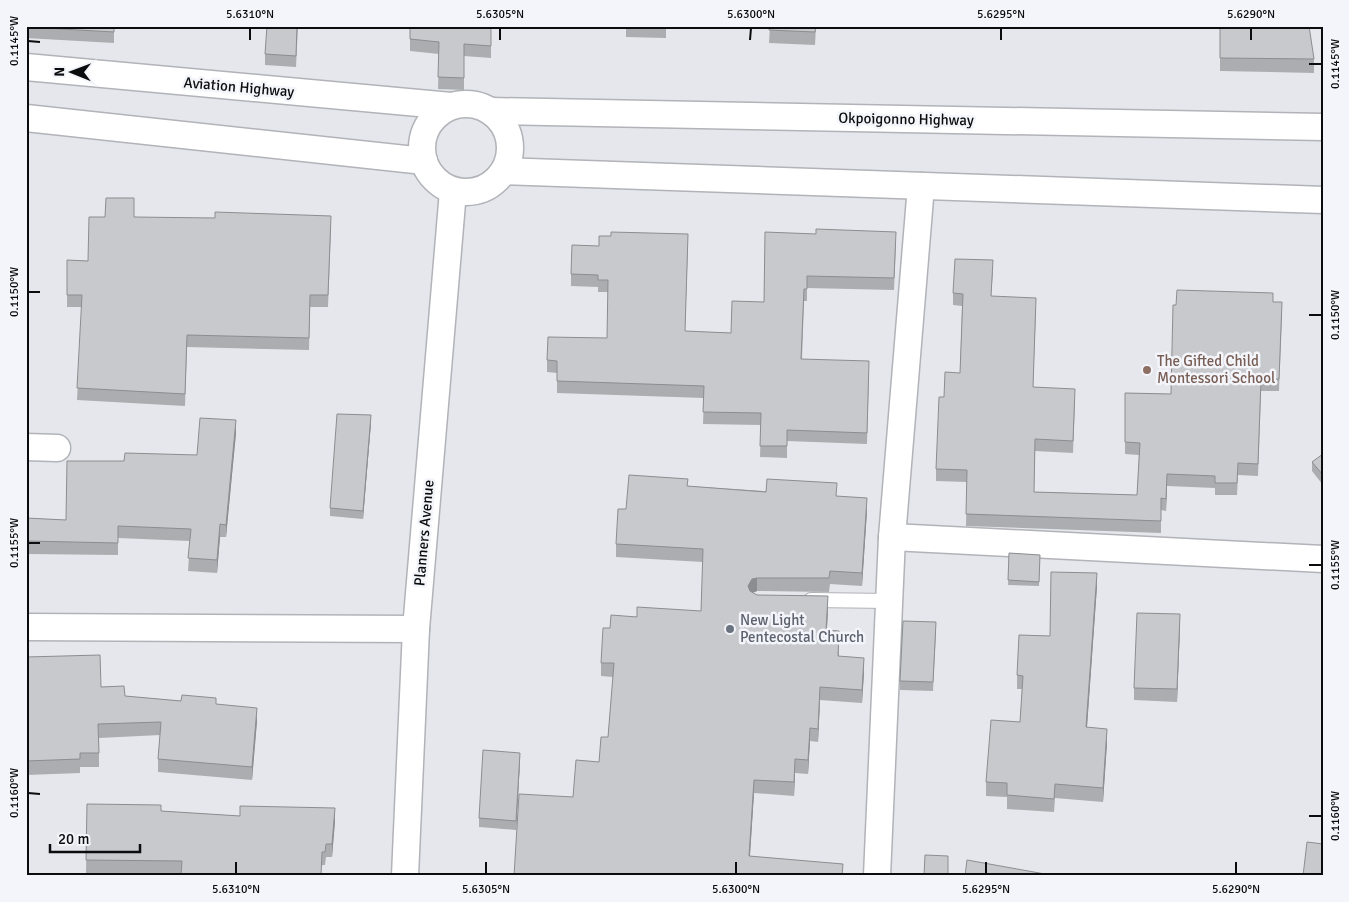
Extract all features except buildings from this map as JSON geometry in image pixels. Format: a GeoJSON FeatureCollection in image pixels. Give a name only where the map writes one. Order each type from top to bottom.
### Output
{"type":"FeatureCollection","features":[{"type":"Feature","properties":{"kind":"street","name":"Aviation Highway"},"geometry":{"type":"LineString","coordinates":[[26,67],[451,106]]}},
{"type":"Feature","properties":{"kind":"street"},"geometry":{"type":"LineString","coordinates":[[464,104],[478,105],[490,111],[500,119],[507,131],[510,145],[509,158],[504,171],[495,182],[482,190],[468,192],[453,191],[440,184],[430,174],[424,161],[422,147],[424,134],[430,122],[451,106],[464,104]]}},
{"type":"Feature","properties":{"kind":"street","name":"Okpoigonno Highway"},"geometry":{"type":"LineString","coordinates":[[490,111],[1323,127]]}},
{"type":"Feature","properties":{"kind":"street"},"geometry":{"type":"LineString","coordinates":[[26,118],[424,161]]}},
{"type":"Feature","properties":{"kind":"street"},"geometry":{"type":"LineString","coordinates":[[504,171],[1323,200]]}},
{"type":"Feature","properties":{"kind":"street"},"geometry":{"type":"LineString","coordinates":[[877,876],[892,537],[920,186]]}},
{"type":"Feature","properties":{"kind":"street","name":"Planners Avenue"},"geometry":{"type":"LineString","coordinates":[[406,876],[416,629],[453,191]]}},
{"type":"Feature","properties":{"kind":"street"},"geometry":{"type":"LineString","coordinates":[[26,447],[57,448]]}},
{"type":"Feature","properties":{"kind":"street"},"geometry":{"type":"LineString","coordinates":[[892,537],[1323,559]]}},
{"type":"Feature","properties":{"kind":"street"},"geometry":{"type":"LineString","coordinates":[[26,627],[416,629]]}},
{"type":"Feature","properties":{"kind":"lane"},"geometry":{"type":"LineString","coordinates":[[795,600],[890,602]]}},
{"type":"Feature","properties":{"kind":"place","name":"The Gifted Child Montessori School"},"geometry":{"type":"Point","coordinates":[1147,370]}},
{"type":"Feature","properties":{"kind":"place","name":"New Light Pentecostal Church"},"geometry":{"type":"Point","coordinates":[730,629]}}]}
